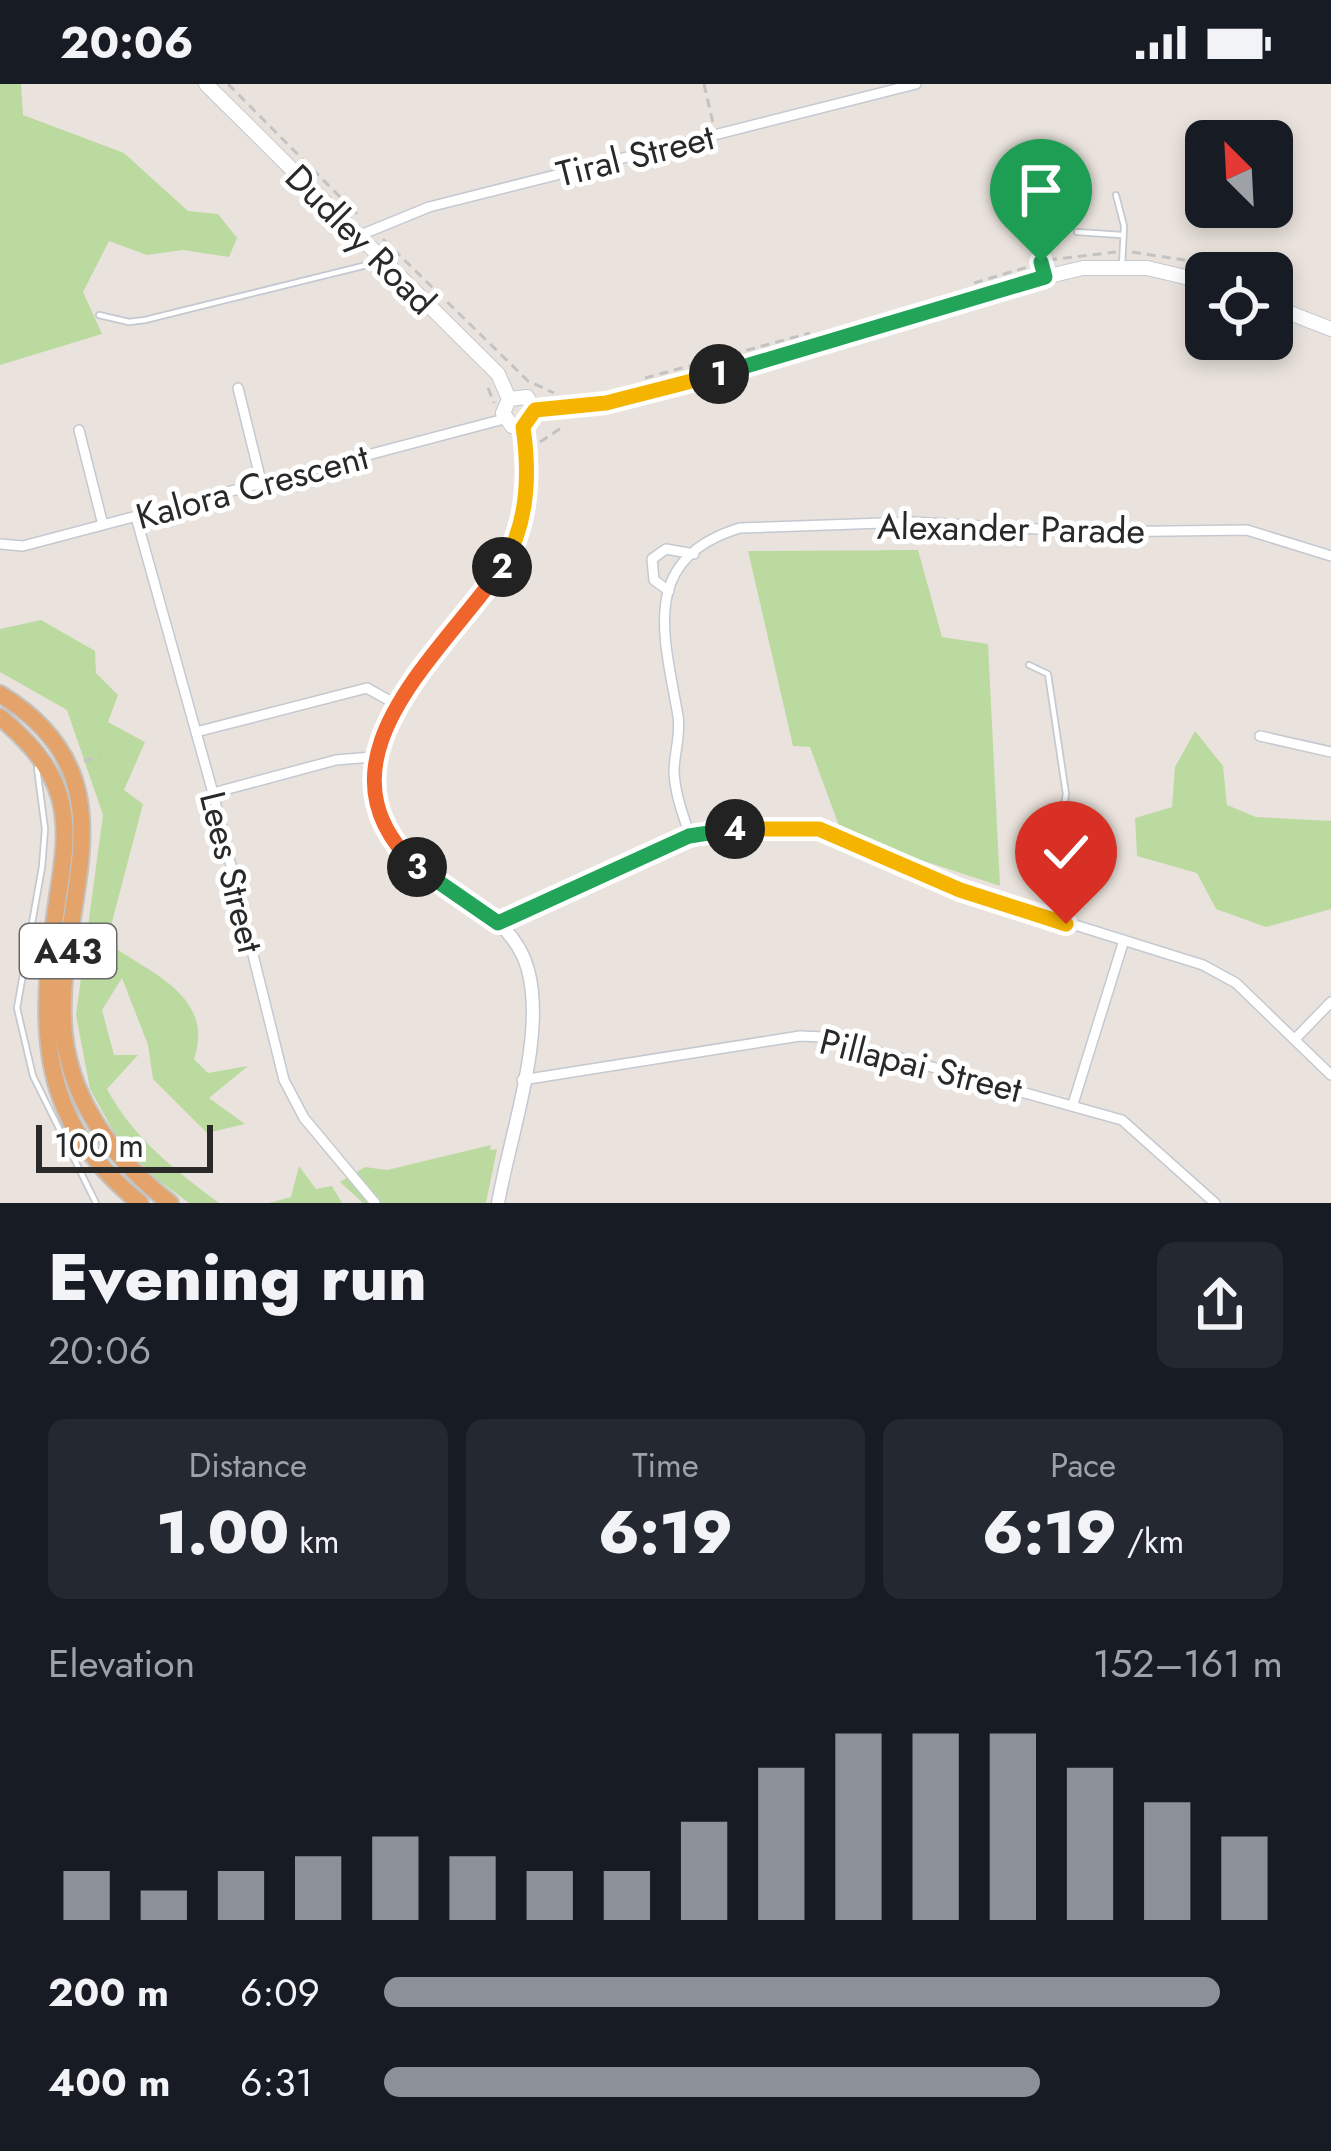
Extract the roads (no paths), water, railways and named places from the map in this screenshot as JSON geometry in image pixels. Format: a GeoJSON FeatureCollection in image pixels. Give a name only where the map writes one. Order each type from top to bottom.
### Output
{"type":"FeatureCollection","features":[{"type":"Feature","properties":{"kind":"highway","name":"A43"},"geometry":{"type":"LineString","coordinates":[[0,694],[37,723],[58,748],[81,800],[82,871],[64,974],[62,1022],[69,1063],[112,1148],[170,1203]]}},
{"type":"Feature","properties":{"kind":"highway","name":"A43"},"geometry":{"type":"LineString","coordinates":[[0,717],[38,756],[58,794],[64,833],[45,990],[46,1085],[75,1146],[140,1203]]}},
{"type":"Feature","properties":{"kind":"main road","name":"Dudley Road"},"geometry":{"type":"LineString","coordinates":[[206,84],[497,374],[509,399]]}},
{"type":"Feature","properties":{"kind":"main road"},"geometry":{"type":"LineString","coordinates":[[535,410],[527,398],[509,399],[499,415],[523,427],[535,410],[606,403],[688,383],[1043,270],[1122,259],[1185,276]]}},
{"type":"Feature","properties":{"kind":"main road"},"geometry":{"type":"LineString","coordinates":[[1293,314],[1331,329]]}},
{"type":"Feature","properties":{"kind":"street","name":"Tiral Street"},"geometry":{"type":"LineString","coordinates":[[358,236],[429,207],[916,84]]}},
{"type":"Feature","properties":{"kind":"street"},"geometry":{"type":"LineString","coordinates":[[238,388],[262,485]]}},
{"type":"Feature","properties":{"kind":"street","name":"Kalora Crescent"},"geometry":{"type":"LineString","coordinates":[[0,544],[23,546],[262,485],[499,415]]}},
{"type":"Feature","properties":{"kind":"street"},"geometry":{"type":"LineString","coordinates":[[498,1203],[533,1012],[525,958],[498,923],[398,848],[372,793],[372,757],[400,706],[513,546],[527,486],[523,427]]}},
{"type":"Feature","properties":{"kind":"street"},"geometry":{"type":"LineString","coordinates":[[79,430],[103,525]]}},
{"type":"Feature","properties":{"kind":"street","name":"Lees Street"},"geometry":{"type":"LineString","coordinates":[[136,517],[213,793],[284,1079],[304,1118],[375,1203]]}},
{"type":"Feature","properties":{"kind":"street","name":"Alexander Parade"},"geometry":{"type":"LineString","coordinates":[[689,836],[674,774],[679,729],[661,626],[669,591],[651,574],[652,559],[666,549],[694,554],[720,534],[740,529],[912,522],[1090,532],[1247,530],[1331,556]]}},
{"type":"Feature","properties":{"kind":"street"},"geometry":{"type":"LineString","coordinates":[[669,591],[694,554]]}},
{"type":"Feature","properties":{"kind":"street"},"geometry":{"type":"LineString","coordinates":[[196,732],[367,688],[400,706]]}},
{"type":"Feature","properties":{"kind":"street"},"geometry":{"type":"LineString","coordinates":[[1260,736],[1331,752]]}},
{"type":"Feature","properties":{"kind":"street"},"geometry":{"type":"LineString","coordinates":[[213,793],[336,760],[372,757]]}},
{"type":"Feature","properties":{"kind":"street"},"geometry":{"type":"LineString","coordinates":[[498,923],[689,836],[713,830],[819,829],[960,890],[1221,974],[1331,1075]]}},
{"type":"Feature","properties":{"kind":"street"},"geometry":{"type":"LineString","coordinates":[[1073,1104],[1124,940]]}},
{"type":"Feature","properties":{"kind":"street"},"geometry":{"type":"LineString","coordinates":[[1296,1038],[1331,1002]]}},
{"type":"Feature","properties":{"kind":"street","name":"Pillapai Street"},"geometry":{"type":"LineString","coordinates":[[522,1079],[812,1036],[1073,1104],[1142,1133],[1216,1203]]}},
{"type":"Feature","properties":{"kind":"lane"},"geometry":{"type":"LineString","coordinates":[[1116,195],[1122,259]]}},
{"type":"Feature","properties":{"kind":"lane"},"geometry":{"type":"LineString","coordinates":[[1077,232],[1121,235]]}},
{"type":"Feature","properties":{"kind":"lane"},"geometry":{"type":"LineString","coordinates":[[1043,270],[1039,244],[1060,236]]}},
{"type":"Feature","properties":{"kind":"lane"},"geometry":{"type":"LineString","coordinates":[[99,315],[145,320],[382,261]]}},
{"type":"Feature","properties":{"kind":"lane"},"geometry":{"type":"LineString","coordinates":[[1029,665],[1048,674],[1057,725],[1066,794],[1058,840],[1070,891],[1066,924]]}},
{"type":"Feature","properties":{"kind":"lane"},"geometry":{"type":"LineString","coordinates":[[38,756],[45,829],[42,867],[17,1008],[46,1085]]}},
{"type":"Feature","properties":{"kind":"lane"},"geometry":{"type":"LineString","coordinates":[[75,1146],[96,1203]]}}]}
